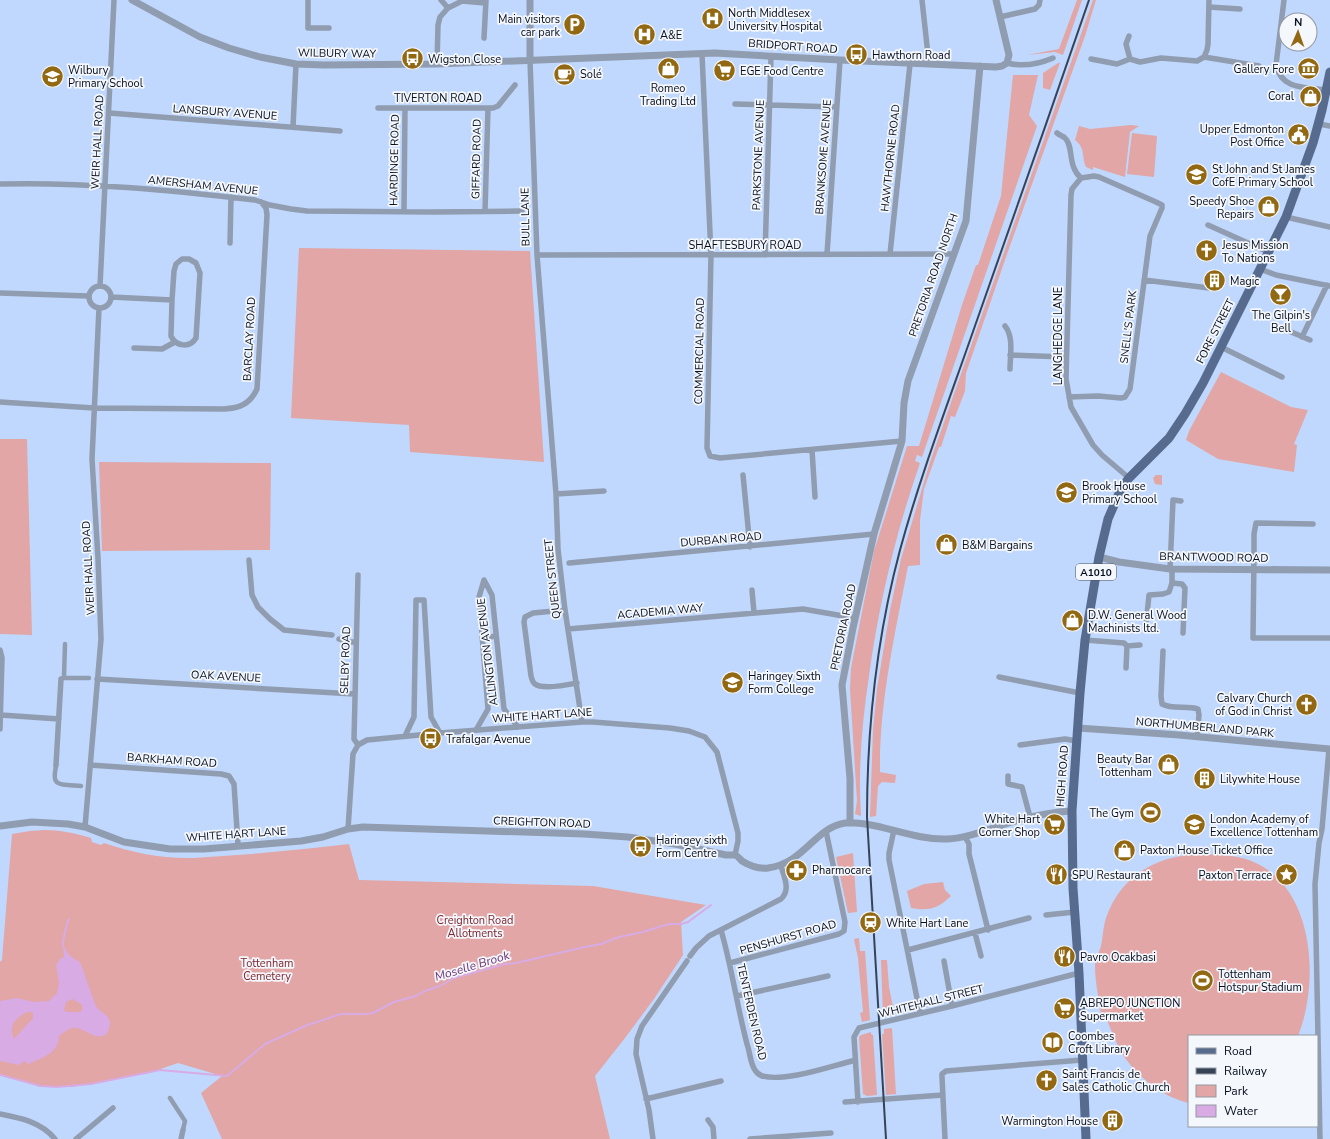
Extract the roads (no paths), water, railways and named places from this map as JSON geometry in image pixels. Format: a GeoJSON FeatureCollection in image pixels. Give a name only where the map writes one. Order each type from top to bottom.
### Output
{"type":"FeatureCollection","features":[{"type":"Feature","properties":{"kind":"main road","name":"FORE STREET"},"geometry":{"type":"LineString","coordinates":[[1169,438],[1185,414],[1221,347],[1286,217],[1303,173],[1319,124],[1330,72]]}},
{"type":"Feature","properties":{"kind":"main road","name":"HIGH ROAD"},"geometry":{"type":"LineString","coordinates":[[1086,1139],[1080,973],[1072,860],[1072,811],[1085,640],[1099,557],[1108,518],[1116,498],[1129,478],[1169,438]]}},
{"type":"Feature","properties":{"kind":"street","name":"WEIR HALL ROAD"},"geometry":{"type":"LineString","coordinates":[[100,286],[114,0]]}},
{"type":"Feature","properties":{"kind":"street","name":"WILBURY WAY"},"geometry":{"type":"LineString","coordinates":[[132,0],[200,37],[229,48],[260,57],[296,64],[324,66],[437,64],[530,60]]}},
{"type":"Feature","properties":{"kind":"street"},"geometry":{"type":"LineString","coordinates":[[308,0],[308,28],[328,28]]}},
{"type":"Feature","properties":{"kind":"street"},"geometry":{"type":"LineString","coordinates":[[441,0],[448,8]]}},
{"type":"Feature","properties":{"kind":"street","name":"BULL LANE"},"geometry":{"type":"LineString","coordinates":[[530,0],[530,60],[537,255],[551,433]]}},
{"type":"Feature","properties":{"kind":"street"},"geometry":{"type":"LineString","coordinates":[[922,0],[929,64]]}},
{"type":"Feature","properties":{"kind":"street"},"geometry":{"type":"LineString","coordinates":[[996,0],[1009,55],[1007,63]]}},
{"type":"Feature","properties":{"kind":"street"},"geometry":{"type":"LineString","coordinates":[[1000,17],[1035,9],[1039,5],[1040,0]]}},
{"type":"Feature","properties":{"kind":"street"},"geometry":{"type":"LineString","coordinates":[[1091,59],[1117,64],[1130,59],[1140,62],[1161,58],[1197,61],[1204,57],[1207,50],[1209,0]]}},
{"type":"Feature","properties":{"kind":"street"},"geometry":{"type":"LineString","coordinates":[[1284,0],[1276,65],[1278,74],[1290,85],[1326,90]]}},
{"type":"Feature","properties":{"kind":"street"},"geometry":{"type":"LineString","coordinates":[[437,64],[438,24],[440,17],[448,8],[462,1],[485,2],[484,38]]}},
{"type":"Feature","properties":{"kind":"street"},"geometry":{"type":"LineString","coordinates":[[1209,7],[1240,9]]}},
{"type":"Feature","properties":{"kind":"street"},"geometry":{"type":"LineString","coordinates":[[1129,36],[1126,44],[1130,59]]}},
{"type":"Feature","properties":{"kind":"street","name":"COMMERCIAL ROAD"},"geometry":{"type":"LineString","coordinates":[[702,54],[711,255],[707,448],[710,456],[720,458],[902,441]]}},
{"type":"Feature","properties":{"kind":"street","name":"BRIDPORT ROAD"},"geometry":{"type":"LineString","coordinates":[[530,60],[730,54],[910,64],[1002,66],[1007,63],[1021,65],[1031,64],[1053,58]]}},
{"type":"Feature","properties":{"kind":"street","name":"PARKSTONE AVENUE"},"geometry":{"type":"LineString","coordinates":[[766,255],[771,57]]}},
{"type":"Feature","properties":{"kind":"street"},"geometry":{"type":"LineString","coordinates":[[1204,57],[1259,66]]}},
{"type":"Feature","properties":{"kind":"street","name":"BRANKSOME AVENUE"},"geometry":{"type":"LineString","coordinates":[[827,254],[840,60]]}},
{"type":"Feature","properties":{"kind":"street"},"geometry":{"type":"LineString","coordinates":[[293,127],[296,64]]}},
{"type":"Feature","properties":{"kind":"street","name":"HAWTHORNE ROAD"},"geometry":{"type":"LineString","coordinates":[[890,254],[910,64]]}},
{"type":"Feature","properties":{"kind":"street","name":"PRETORIA ROAD NORTH"},"geometry":{"type":"LineString","coordinates":[[902,441],[904,403],[908,381],[966,221],[980,66]]}},
{"type":"Feature","properties":{"kind":"street","name":"TIVERTON ROAD"},"geometry":{"type":"LineString","coordinates":[[487,123],[492,113],[516,85]]}},
{"type":"Feature","properties":{"kind":"street"},"geometry":{"type":"LineString","coordinates":[[735,104],[836,107]]}},
{"type":"Feature","properties":{"kind":"street","name":"TIVERTON ROAD"},"geometry":{"type":"LineString","coordinates":[[378,108],[488,108],[498,106]]}},
{"type":"Feature","properties":{"kind":"street","name":"HARDINGE ROAD"},"geometry":{"type":"LineString","coordinates":[[404,212],[405,108]]}},
{"type":"Feature","properties":{"kind":"street","name":"GIFFARD ROAD"},"geometry":{"type":"LineString","coordinates":[[485,211],[488,108]]}},
{"type":"Feature","properties":{"kind":"street","name":"LANSBURY AVENUE"},"geometry":{"type":"LineString","coordinates":[[108,114],[340,131]]}},
{"type":"Feature","properties":{"kind":"street"},"geometry":{"type":"LineString","coordinates":[[1319,124],[1330,126]]}},
{"type":"Feature","properties":{"kind":"street"},"geometry":{"type":"LineString","coordinates":[[1057,133],[1065,137],[1068,142],[1073,169],[1081,178]]}},
{"type":"Feature","properties":{"kind":"street","name":"SNELL'S PARK"},"geometry":{"type":"LineString","coordinates":[[1069,397],[1098,396],[1121,398],[1125,397],[1130,389],[1150,236],[1162,208],[1162,205],[1099,177],[1094,176],[1081,178]]}},
{"type":"Feature","properties":{"kind":"street","name":"LANGHEDGE LANE"},"geometry":{"type":"LineString","coordinates":[[1081,178],[1072,189],[1071,195],[1066,379],[1071,406],[1093,445],[1106,459],[1129,478]]}},
{"type":"Feature","properties":{"kind":"street","name":"AMERSHAM AVENUE"},"geometry":{"type":"LineString","coordinates":[[0,184],[104,186],[231,197],[260,201],[270,205],[307,211],[522,211]]}},
{"type":"Feature","properties":{"kind":"street"},"geometry":{"type":"LineString","coordinates":[[230,244],[231,197]]}},
{"type":"Feature","properties":{"kind":"street","name":"BARCLAY ROAD"},"geometry":{"type":"LineString","coordinates":[[94,408],[224,409],[240,406],[253,397],[256,389],[266,215],[266,208],[260,201]]}},
{"type":"Feature","properties":{"kind":"street"},"geometry":{"type":"LineString","coordinates":[[266,215],[270,209],[282,207]]}},
{"type":"Feature","properties":{"kind":"street"},"geometry":{"type":"LineString","coordinates":[[1286,217],[1330,227]]}},
{"type":"Feature","properties":{"kind":"street"},"geometry":{"type":"LineString","coordinates":[[1208,225],[1268,252]]}},
{"type":"Feature","properties":{"kind":"street","name":"SHAFTESBURY ROAD"},"geometry":{"type":"LineString","coordinates":[[537,255],[953,254]]}},
{"type":"Feature","properties":{"kind":"street"},"geometry":{"type":"LineString","coordinates":[[182,259],[192,260],[196,263],[200,273],[196,338],[192,343],[186,345],[178,344],[171,336],[172,300],[176,264],[182,259]]}},
{"type":"Feature","properties":{"kind":"street"},"geometry":{"type":"LineString","coordinates":[[1260,269],[1276,275],[1328,286],[1302,337]]}},
{"type":"Feature","properties":{"kind":"street"},"geometry":{"type":"LineString","coordinates":[[1144,280],[1209,288]]}},
{"type":"Feature","properties":{"kind":"street"},"geometry":{"type":"LineString","coordinates":[[100,286],[108,289],[111,297],[107,305],[99,308],[92,305],[88,296],[91,289],[100,286]]}},
{"type":"Feature","properties":{"kind":"street"},"geometry":{"type":"LineString","coordinates":[[0,293],[88,296]]}},
{"type":"Feature","properties":{"kind":"street"},"geometry":{"type":"LineString","coordinates":[[111,297],[172,300]]}},
{"type":"Feature","properties":{"kind":"street","name":"WEIR HALL ROAD"},"geometry":{"type":"LineString","coordinates":[[85,828],[101,633],[92,459],[99,308]]}},
{"type":"Feature","properties":{"kind":"street"},"geometry":{"type":"LineString","coordinates":[[1005,326],[1009,331],[1010,369]]}},
{"type":"Feature","properties":{"kind":"street"},"geometry":{"type":"LineString","coordinates":[[1289,331],[1310,340]]}},
{"type":"Feature","properties":{"kind":"street"},"geometry":{"type":"LineString","coordinates":[[134,348],[162,349],[175,342]]}},
{"type":"Feature","properties":{"kind":"street"},"geometry":{"type":"LineString","coordinates":[[1221,347],[1282,377]]}},
{"type":"Feature","properties":{"kind":"street"},"geometry":{"type":"LineString","coordinates":[[1010,355],[1066,358]]}},
{"type":"Feature","properties":{"kind":"street"},"geometry":{"type":"LineString","coordinates":[[0,402],[94,408]]}},
{"type":"Feature","properties":{"kind":"street","name":"QUEEN STREET"},"geometry":{"type":"LineString","coordinates":[[551,433],[556,494],[558,549],[565,610],[582,722]]}},
{"type":"Feature","properties":{"kind":"street","name":"PRETORIA ROAD"},"geometry":{"type":"LineString","coordinates":[[850,822],[850,779],[842,685],[874,534],[902,441]]}},
{"type":"Feature","properties":{"kind":"street"},"geometry":{"type":"LineString","coordinates":[[812,450],[815,497]]}},
{"type":"Feature","properties":{"kind":"street"},"geometry":{"type":"LineString","coordinates":[[743,475],[750,547]]}},
{"type":"Feature","properties":{"kind":"street"},"geometry":{"type":"LineString","coordinates":[[556,494],[604,491]]}},
{"type":"Feature","properties":{"kind":"street"},"geometry":{"type":"LineString","coordinates":[[1146,625],[1149,595],[1167,594],[1172,583],[1173,500],[1181,501]]}},
{"type":"Feature","properties":{"kind":"street"},"geometry":{"type":"LineString","coordinates":[[1313,524],[1256,524],[1254,534],[1253,569],[1253,638],[1330,638]]}},
{"type":"Feature","properties":{"kind":"street","name":"DURBAN ROAD"},"geometry":{"type":"LineString","coordinates":[[569,563],[750,547],[874,534]]}},
{"type":"Feature","properties":{"kind":"street","name":"BRANTWOOD ROAD"},"geometry":{"type":"LineString","coordinates":[[1099,557],[1119,562],[1171,569],[1330,570]]}},
{"type":"Feature","properties":{"kind":"street"},"geometry":{"type":"LineString","coordinates":[[248,560],[252,595],[258,607],[270,619],[284,630],[332,635]]}},
{"type":"Feature","properties":{"kind":"street","name":"SELBY ROAD"},"geometry":{"type":"LineString","coordinates":[[358,575],[354,694],[354,739],[358,745]]}},
{"type":"Feature","properties":{"kind":"street","name":"ALLINGTON AVENUE"},"geometry":{"type":"LineString","coordinates":[[476,730],[488,709],[479,597],[484,580],[492,595],[504,709],[518,727]]}},
{"type":"Feature","properties":{"kind":"street"},"geometry":{"type":"LineString","coordinates":[[1172,583],[1182,584],[1185,588],[1183,633]]}},
{"type":"Feature","properties":{"kind":"street"},"geometry":{"type":"LineString","coordinates":[[752,590],[754,613]]}},
{"type":"Feature","properties":{"kind":"street"},"geometry":{"type":"LineString","coordinates":[[405,736],[414,717],[416,600],[424,600],[431,717],[440,733]]}},
{"type":"Feature","properties":{"kind":"street","name":"ACADEMIA WAY"},"geometry":{"type":"LineString","coordinates":[[568,629],[803,609],[855,618]]}},
{"type":"Feature","properties":{"kind":"street"},"geometry":{"type":"LineString","coordinates":[[565,610],[533,613],[525,617],[524,622],[531,676],[533,682],[537,686],[545,687],[577,683]]}},
{"type":"Feature","properties":{"kind":"street"},"geometry":{"type":"LineString","coordinates":[[482,638],[496,636]]}},
{"type":"Feature","properties":{"kind":"street"},"geometry":{"type":"LineString","coordinates":[[415,638],[426,638]]}},
{"type":"Feature","properties":{"kind":"street"},"geometry":{"type":"LineString","coordinates":[[339,639],[348,642],[356,642]]}},
{"type":"Feature","properties":{"kind":"street"},"geometry":{"type":"LineString","coordinates":[[1085,640],[1124,642],[1126,646],[1126,668]]}},
{"type":"Feature","properties":{"kind":"street"},"geometry":{"type":"LineString","coordinates":[[65,644],[55,780],[61,785],[81,786]]}},
{"type":"Feature","properties":{"kind":"street"},"geometry":{"type":"LineString","coordinates":[[1126,646],[1140,645]]}},
{"type":"Feature","properties":{"kind":"street"},"geometry":{"type":"LineString","coordinates":[[0,650],[2,658],[0,729]]}},
{"type":"Feature","properties":{"kind":"street"},"geometry":{"type":"LineString","coordinates":[[1164,651],[1161,696],[1162,704],[1170,707],[1198,709],[1199,715],[1197,737]]}},
{"type":"Feature","properties":{"kind":"street"},"geometry":{"type":"LineString","coordinates":[[999,677],[1080,693]]}},
{"type":"Feature","properties":{"kind":"street"},"geometry":{"type":"LineString","coordinates":[[63,678],[89,678]]}},
{"type":"Feature","properties":{"kind":"street","name":"OAK AVENUE"},"geometry":{"type":"LineString","coordinates":[[97,679],[354,694]]}},
{"type":"Feature","properties":{"kind":"street"},"geometry":{"type":"LineString","coordinates":[[1,715],[59,719]]}},
{"type":"Feature","properties":{"kind":"street","name":"WHITE HART LANE"},"geometry":{"type":"LineString","coordinates":[[358,745],[367,740],[405,736],[582,722],[670,728],[689,731],[705,737],[714,747],[721,763],[738,833],[738,846],[735,855]]}},
{"type":"Feature","properties":{"kind":"street","name":"NORTHUMBERLAND PARK"},"geometry":{"type":"LineString","coordinates":[[1078,728],[1329,749]]}},
{"type":"Feature","properties":{"kind":"street"},"geometry":{"type":"LineString","coordinates":[[1020,745],[1065,739],[1077,742]]}},
{"type":"Feature","properties":{"kind":"street"},"geometry":{"type":"LineString","coordinates":[[348,829],[353,754],[358,745]]}},
{"type":"Feature","properties":{"kind":"street"},"geometry":{"type":"LineString","coordinates":[[1318,1035],[1315,900],[1319,843],[1322,829],[1329,749]]}},
{"type":"Feature","properties":{"kind":"street","name":"BARKHAM ROAD"},"geometry":{"type":"LineString","coordinates":[[90,765],[221,774],[230,776],[234,784],[238,845]]}},
{"type":"Feature","properties":{"kind":"street"},"geometry":{"type":"LineString","coordinates":[[1008,776],[1008,784],[1022,787],[1030,817]]}},
{"type":"Feature","properties":{"kind":"street"},"geometry":{"type":"LineString","coordinates":[[735,855],[744,862],[760,868],[781,866],[800,854],[826,831],[839,824],[850,822],[936,839],[950,839],[1030,817],[1072,811]]}},
{"type":"Feature","properties":{"kind":"street","name":"WHITE HART LANE"},"geometry":{"type":"LineString","coordinates":[[0,826],[32,822],[68,824],[85,828],[124,842],[170,849],[204,849],[301,841],[323,837],[348,829]]}},
{"type":"Feature","properties":{"kind":"street","name":"CREIGHTON ROAD"},"geometry":{"type":"LineString","coordinates":[[348,829],[363,827],[391,827],[604,835],[641,839],[726,855],[735,855]]}},
{"type":"Feature","properties":{"kind":"street"},"geometry":{"type":"LineString","coordinates":[[894,830],[889,860],[920,1013]]}},
{"type":"Feature","properties":{"kind":"street","name":"PENSHURST ROAD"},"geometry":{"type":"LineString","coordinates":[[730,963],[839,934],[844,931],[845,922],[826,831]]}},
{"type":"Feature","properties":{"kind":"street"},"geometry":{"type":"LineString","coordinates":[[965,836],[969,844],[969,854],[988,930]]}},
{"type":"Feature","properties":{"kind":"street"},"geometry":{"type":"LineString","coordinates":[[653,1139],[636,1054],[636,1044],[639,1033],[688,958],[703,941],[721,930],[781,900],[785,896],[787,892],[781,866]]}},
{"type":"Feature","properties":{"kind":"street"},"geometry":{"type":"LineString","coordinates":[[1046,915],[1075,912]]}},
{"type":"Feature","properties":{"kind":"street"},"geometry":{"type":"LineString","coordinates":[[908,950],[975,934],[1029,918]]}},
{"type":"Feature","properties":{"kind":"street","name":"TENTERDEN ROAD"},"geometry":{"type":"LineString","coordinates":[[721,930],[730,963],[741,1020],[755,1070],[761,1076],[777,1077],[799,1075],[852,1061]]}},
{"type":"Feature","properties":{"kind":"street"},"geometry":{"type":"LineString","coordinates":[[975,934],[981,956]]}},
{"type":"Feature","properties":{"kind":"street"},"geometry":{"type":"LineString","coordinates":[[944,961],[952,1006]]}},
{"type":"Feature","properties":{"kind":"street","name":"WHITEHALL STREET"},"geometry":{"type":"LineString","coordinates":[[858,1102],[854,1037],[859,1028],[1080,973]]}},
{"type":"Feature","properties":{"kind":"street"},"geometry":{"type":"LineString","coordinates":[[737,996],[828,976]]}},
{"type":"Feature","properties":{"kind":"street"},"geometry":{"type":"LineString","coordinates":[[1318,1043],[1320,1139]]}},
{"type":"Feature","properties":{"kind":"street"},"geometry":{"type":"LineString","coordinates":[[946,1139],[942,1074],[946,1070],[1082,1060]]}},
{"type":"Feature","properties":{"kind":"street"},"geometry":{"type":"LineString","coordinates":[[646,1099],[721,1081]]}},
{"type":"Feature","properties":{"kind":"street"},"geometry":{"type":"LineString","coordinates":[[845,1102],[943,1095]]}},
{"type":"Feature","properties":{"kind":"street"},"geometry":{"type":"LineString","coordinates":[[170,1098],[185,1121],[182,1139]]}},
{"type":"Feature","properties":{"kind":"street"},"geometry":{"type":"LineString","coordinates":[[76,1139],[112,1108]]}},
{"type":"Feature","properties":{"kind":"street"},"geometry":{"type":"LineString","coordinates":[[0,1114],[26,1119],[40,1126],[55,1139]]}},
{"type":"Feature","properties":{"kind":"street"},"geometry":{"type":"LineString","coordinates":[[708,1120],[713,1127],[714,1139]]}},
{"type":"Feature","properties":{"kind":"street"},"geometry":{"type":"LineString","coordinates":[[750,1139],[831,1133]]}},
{"type":"Feature","properties":{"kind":"water"},"geometry":{"type":"Polygon","coordinates":[[[64,946],[70,956],[80,962],[96,1006],[109,1019],[110,1025],[108,1032],[99,1037],[81,1029],[72,1028],[59,1036],[56,1047],[53,1051],[39,1059],[28,1064],[24,1061],[19,1065],[0,1061],[0,1001],[17,998],[34,1002],[49,1001],[57,993],[59,983],[56,965],[60,959],[64,957],[64,946]],[[73,999],[66,1002],[64,1010],[67,1012],[80,1012],[82,1010],[82,1005],[73,999]],[[27,1012],[14,1022],[12,1034],[14,1039],[33,1018],[32,1012],[27,1012]]]}},
{"type":"Feature","properties":{"kind":"waterway","name":"Moselle Brook"},"geometry":{"type":"LineString","coordinates":[[0,1075],[41,1086],[57,1087],[91,1084],[160,1070],[227,1076],[265,1044],[305,1026],[341,1014],[373,1013],[394,1002],[416,996],[440,986],[454,978],[505,964],[516,963],[601,944],[619,937],[670,924],[681,924],[688,922],[711,905]]}},
{"type":"Feature","properties":{"kind":"waterway"},"geometry":{"type":"LineString","coordinates":[[63,946],[69,919]]}},
{"type":"Feature","properties":{"kind":"railway"},"geometry":{"type":"LineString","coordinates":[[886,1139],[867,817],[867,783],[871,716],[879,649],[885,615],[900,550],[926,464],[1089,0]]}},
{"type":"Feature","properties":{"kind":"place","name":"North Middlesex University Hospital"},"geometry":{"type":"Point","coordinates":[713,19]}},
{"type":"Feature","properties":{"kind":"place","name":"Main visitors car park"},"geometry":{"type":"Point","coordinates":[575,25]}},
{"type":"Feature","properties":{"kind":"place","name":"A&E"},"geometry":{"type":"Point","coordinates":[644,35]}},
{"type":"Feature","properties":{"kind":"place","name":"Hawthorn Road"},"geometry":{"type":"Point","coordinates":[857,55]}},
{"type":"Feature","properties":{"kind":"place","name":"Wigston Close"},"geometry":{"type":"Point","coordinates":[413,59]}},
{"type":"Feature","properties":{"kind":"place","name":"Romeo Trading Ltd"},"geometry":{"type":"Point","coordinates":[668,68]}},
{"type":"Feature","properties":{"kind":"place","name":"Gallery Fore"},"geometry":{"type":"Point","coordinates":[1309,69]}},
{"type":"Feature","properties":{"kind":"place","name":"EGE Food Centre"},"geometry":{"type":"Point","coordinates":[725,71]}},
{"type":"Feature","properties":{"kind":"place","name":"Solé"},"geometry":{"type":"Point","coordinates":[565,74]}},
{"type":"Feature","properties":{"kind":"place","name":"Wilbury Primary School"},"geometry":{"type":"Point","coordinates":[52,76]}},
{"type":"Feature","properties":{"kind":"place","name":"Coral"},"geometry":{"type":"Point","coordinates":[1310,96]}},
{"type":"Feature","properties":{"kind":"place","name":"Upper Edmonton Post Office"},"geometry":{"type":"Point","coordinates":[1299,135]}},
{"type":"Feature","properties":{"kind":"place","name":"St John and St James CofE Primary School"},"geometry":{"type":"Point","coordinates":[1196,175]}},
{"type":"Feature","properties":{"kind":"place","name":"Speedy Shoe Repairs"},"geometry":{"type":"Point","coordinates":[1269,207]}},
{"type":"Feature","properties":{"kind":"place","name":"Jesus Mission To Nations"},"geometry":{"type":"Point","coordinates":[1206,251]}},
{"type":"Feature","properties":{"kind":"place","name":"Magic"},"geometry":{"type":"Point","coordinates":[1215,281]}},
{"type":"Feature","properties":{"kind":"place","name":"The Gilpin's Bell"},"geometry":{"type":"Point","coordinates":[1281,295]}},
{"type":"Feature","properties":{"kind":"place","name":"Brook House Primary School"},"geometry":{"type":"Point","coordinates":[1067,492]}},
{"type":"Feature","properties":{"kind":"place","name":"B&M Bargains"},"geometry":{"type":"Point","coordinates":[947,545]}},
{"type":"Feature","properties":{"kind":"place","name":"D.W. General Wood Machinists ltd."},"geometry":{"type":"Point","coordinates":[1072,621]}},
{"type":"Feature","properties":{"kind":"place","name":"Haringey Sixth Form College"},"geometry":{"type":"Point","coordinates":[732,682]}},
{"type":"Feature","properties":{"kind":"place","name":"Calvary Church of God in Christ"},"geometry":{"type":"Point","coordinates":[1307,704]}},
{"type":"Feature","properties":{"kind":"place","name":"Trafalgar Avenue"},"geometry":{"type":"Point","coordinates":[431,739]}},
{"type":"Feature","properties":{"kind":"place","name":"Beauty Bar Tottenham"},"geometry":{"type":"Point","coordinates":[1168,765]}},
{"type":"Feature","properties":{"kind":"place","name":"Lilywhite House"},"geometry":{"type":"Point","coordinates":[1204,779]}},
{"type":"Feature","properties":{"kind":"place","name":"The Gym"},"geometry":{"type":"Point","coordinates":[1150,813]}},
{"type":"Feature","properties":{"kind":"place","name":"White Hart Corner Shop"},"geometry":{"type":"Point","coordinates":[1055,825]}},
{"type":"Feature","properties":{"kind":"place","name":"London Academy of Excellence Tottenham"},"geometry":{"type":"Point","coordinates":[1195,825]}},
{"type":"Feature","properties":{"kind":"place","name":"Haringey sixth Form Centre"},"geometry":{"type":"Point","coordinates":[640,846]}},
{"type":"Feature","properties":{"kind":"place","name":"Paxton House Ticket Office"},"geometry":{"type":"Point","coordinates":[1124,850]}},
{"type":"Feature","properties":{"kind":"place","name":"Pharmocare"},"geometry":{"type":"Point","coordinates":[796,870]}},
{"type":"Feature","properties":{"kind":"place","name":"SPU Restaurant"},"geometry":{"type":"Point","coordinates":[1057,875]}},
{"type":"Feature","properties":{"kind":"place","name":"Paxton Terrace"},"geometry":{"type":"Point","coordinates":[1287,875]}},
{"type":"Feature","properties":{"kind":"place","name":"White Hart Lane"},"geometry":{"type":"Point","coordinates":[871,923]}},
{"type":"Feature","properties":{"kind":"place","name":"Pavro Ocakbasi"},"geometry":{"type":"Point","coordinates":[1064,957]}},
{"type":"Feature","properties":{"kind":"place","name":"Tottenham Hotspur Stadium"},"geometry":{"type":"Point","coordinates":[1203,980]}},
{"type":"Feature","properties":{"kind":"place","name":"ABREPO JUNCTION Supermarket"},"geometry":{"type":"Point","coordinates":[1065,1009]}},
{"type":"Feature","properties":{"kind":"place","name":"Coombes Croft Library"},"geometry":{"type":"Point","coordinates":[1053,1042]}},
{"type":"Feature","properties":{"kind":"place","name":"Saint Francis de Sales Catholic Church"},"geometry":{"type":"Point","coordinates":[1047,1080]}},
{"type":"Feature","properties":{"kind":"place","name":"Warmington House"},"geometry":{"type":"Point","coordinates":[1113,1121]}},
{"type":"Feature","properties":{"kind":"park label","name":"Creighton Road Allotments"},"geometry":{"type":"Point","coordinates":[475,926]}},
{"type":"Feature","properties":{"kind":"park label","name":"Tottenham Cemetery"},"geometry":{"type":"Point","coordinates":[267,969]}}]}
